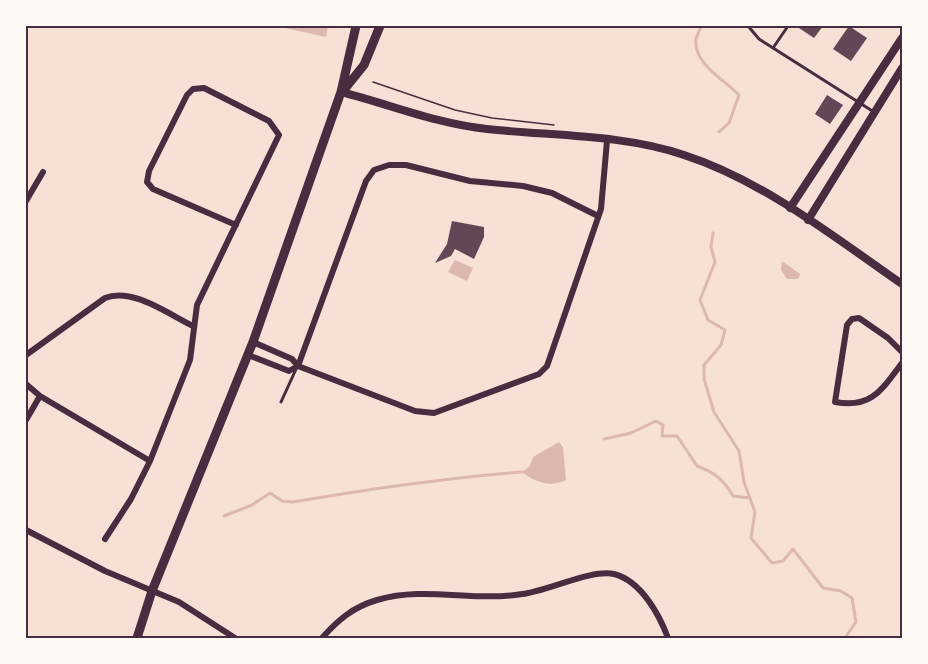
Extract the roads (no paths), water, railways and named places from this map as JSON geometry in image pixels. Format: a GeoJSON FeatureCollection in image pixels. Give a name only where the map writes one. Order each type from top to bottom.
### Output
{"type":"FeatureCollection","features":[{"type":"Feature","properties":{"kind":"main road"},"geometry":{"type":"LineString","coordinates":[[137,639],[152,591],[253,342],[341,93],[356,26]]}},
{"type":"Feature","properties":{"kind":"main road"},"geometry":{"type":"LineString","coordinates":[[341,93],[363,65],[380,26]]}},
{"type":"Feature","properties":{"kind":"street"},"geometry":{"type":"LineString","coordinates":[[790,208],[903,38]]}},
{"type":"Feature","properties":{"kind":"street"},"geometry":{"type":"LineString","coordinates":[[808,220],[903,68]]}},
{"type":"Feature","properties":{"kind":"street"},"geometry":{"type":"LineString","coordinates":[[105,539],[131,499],[150,461],[193,351],[193,326],[197,305],[278,139],[279,132],[268,122],[204,88],[193,88],[187,95],[153,162],[147,182],[153,189],[236,225]]}},
{"type":"Feature","properties":{"kind":"street"},"geometry":{"type":"LineString","coordinates":[[341,93],[468,126],[608,141],[684,154],[752,186],[790,208],[903,284]]}},
{"type":"Feature","properties":{"kind":"street"},"geometry":{"type":"LineString","coordinates":[[253,342],[292,359],[298,366],[415,411],[434,413],[539,374],[547,366],[598,216],[608,141]]}},
{"type":"Feature","properties":{"kind":"street"},"geometry":{"type":"LineString","coordinates":[[248,355],[289,371],[298,366],[366,181],[374,170],[389,165],[406,165],[470,181],[523,186],[552,193],[598,216]]}},
{"type":"Feature","properties":{"kind":"street"},"geometry":{"type":"LineString","coordinates":[[26,201],[43,172]]}},
{"type":"Feature","properties":{"kind":"street"},"geometry":{"type":"LineString","coordinates":[[26,356],[105,298],[116,294],[130,296],[193,326]]}},
{"type":"Feature","properties":{"kind":"street"},"geometry":{"type":"LineString","coordinates":[[903,352],[860,318],[852,319],[847,325],[835,402],[848,404],[865,402],[874,396],[903,363]]}},
{"type":"Feature","properties":{"kind":"street"},"geometry":{"type":"LineString","coordinates":[[26,384],[40,396],[150,461]]}},
{"type":"Feature","properties":{"kind":"street"},"geometry":{"type":"LineString","coordinates":[[26,420],[40,396]]}},
{"type":"Feature","properties":{"kind":"street"},"geometry":{"type":"LineString","coordinates":[[26,530],[105,571],[206,618],[235,639]]}},
{"type":"Feature","properties":{"kind":"street"},"geometry":{"type":"LineString","coordinates":[[322,639],[346,613],[377,600],[420,593],[493,599],[538,592],[603,572],[616,575],[635,587],[660,619],[668,639]]}},
{"type":"Feature","properties":{"kind":"lane"},"geometry":{"type":"LineString","coordinates":[[748,26],[759,39],[874,112]]}},
{"type":"Feature","properties":{"kind":"lane"},"geometry":{"type":"LineString","coordinates":[[773,48],[788,26]]}},
{"type":"Feature","properties":{"kind":"lane"},"geometry":{"type":"LineString","coordinates":[[281,402],[298,366]]}},
{"type":"Feature","properties":{"kind":"waterway"},"geometry":{"type":"LineString","coordinates":[[701,26],[696,39],[699,56],[711,71],[739,95],[729,123],[719,132]]}},
{"type":"Feature","properties":{"kind":"waterway"},"geometry":{"type":"LineString","coordinates":[[713,233],[711,247],[715,262],[700,300],[708,320],[725,330],[721,345],[704,365],[704,379],[714,412],[739,451],[744,482],[755,512],[751,538],[772,563],[783,561],[793,549],[823,588],[841,591],[852,598],[856,622],[845,638]]}},
{"type":"Feature","properties":{"kind":"waterway"},"geometry":{"type":"LineString","coordinates":[[604,439],[631,433],[656,421],[663,425],[662,436],[677,436],[697,466],[718,477],[733,496],[750,498]]}},
{"type":"Feature","properties":{"kind":"waterway"},"geometry":{"type":"LineString","coordinates":[[224,516],[252,505],[270,493],[282,501],[293,502],[407,484],[522,472]]}}]}
